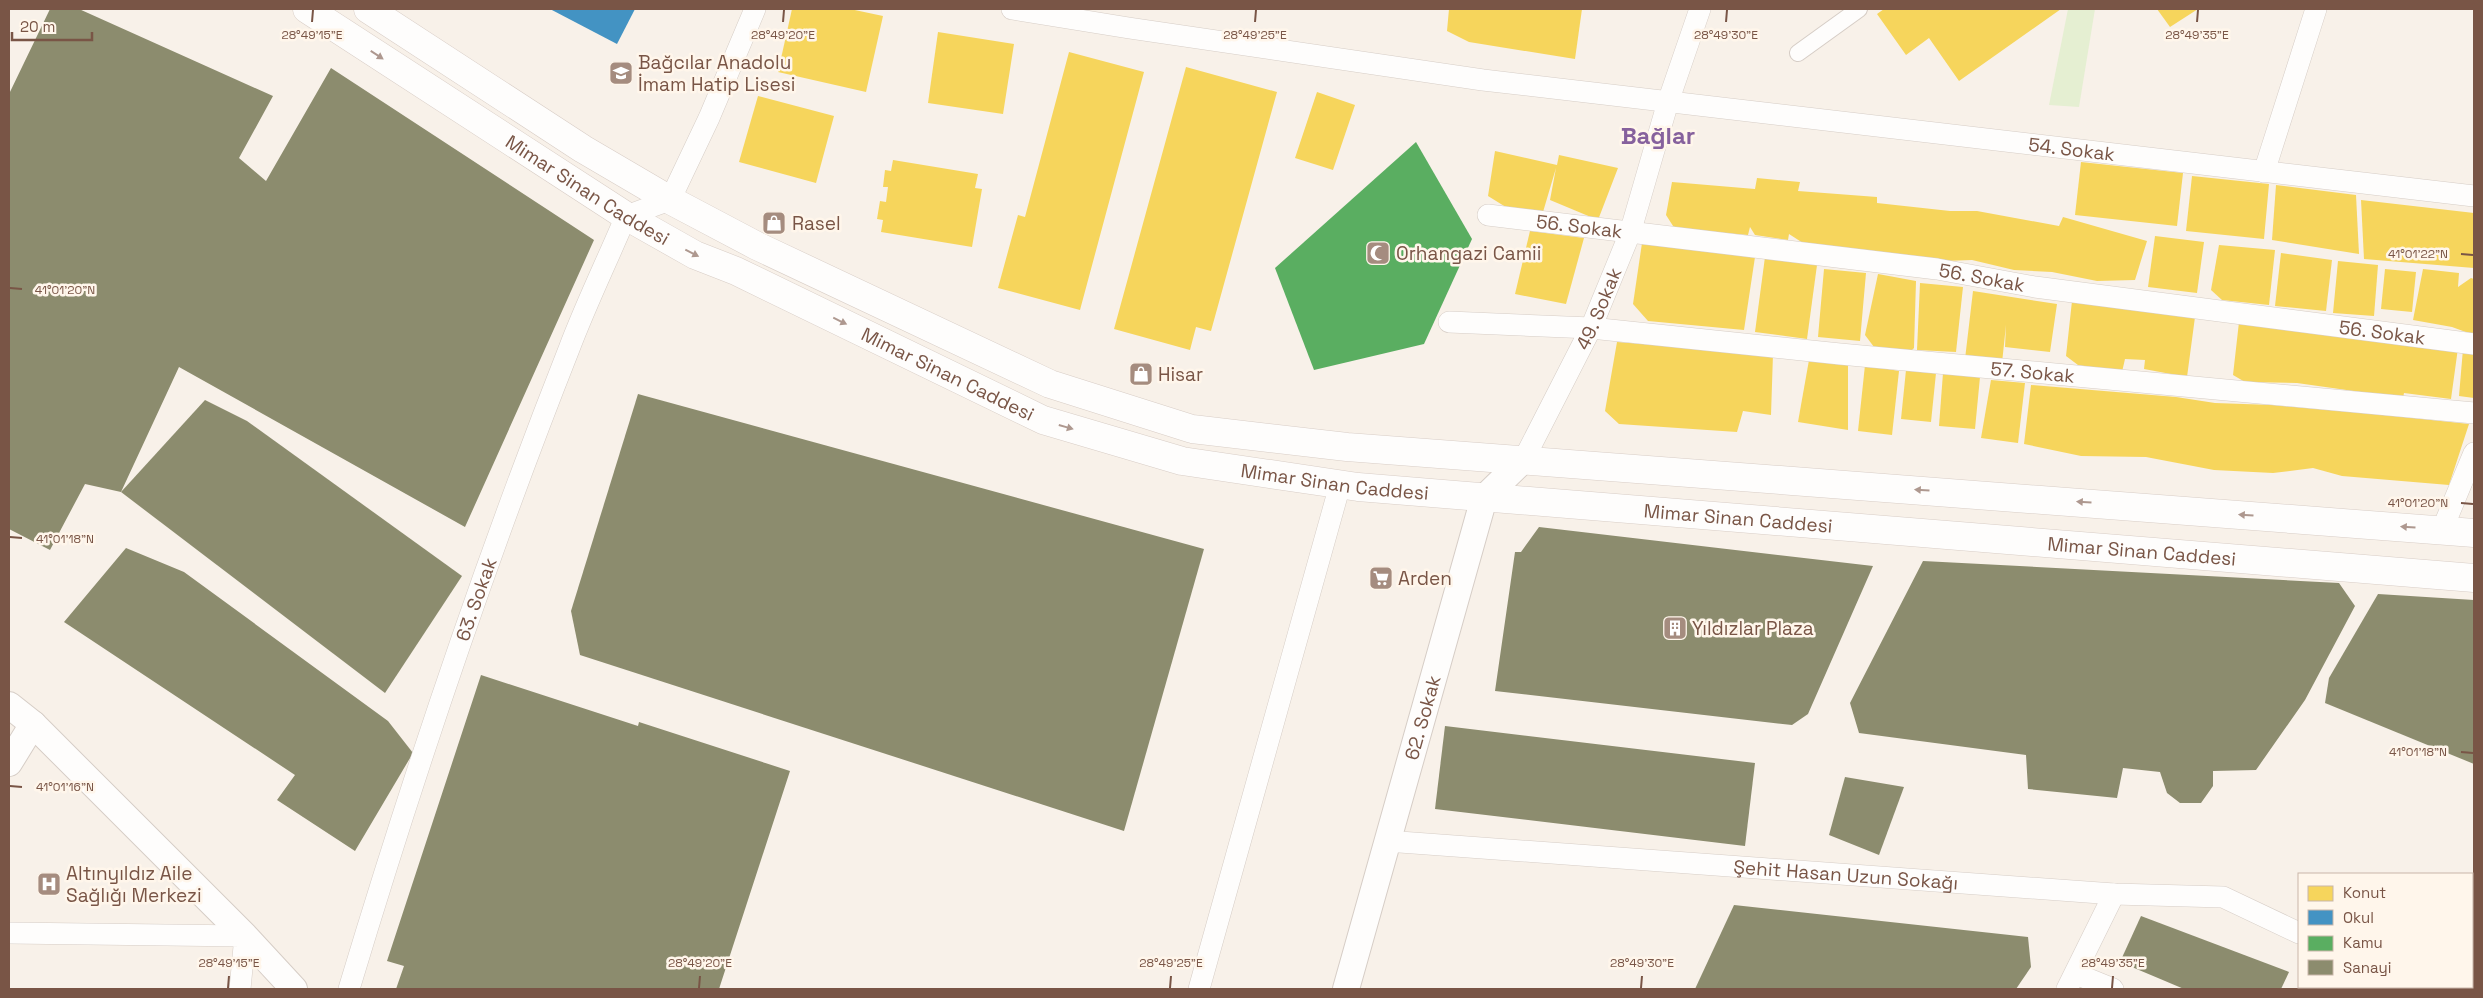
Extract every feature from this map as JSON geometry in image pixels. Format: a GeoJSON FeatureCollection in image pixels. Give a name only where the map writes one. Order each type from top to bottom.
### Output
{"type":"FeatureCollection","features":[{"type":"Feature","properties":{"kind":"main road","name":"Mimar Sinan Caddesi"},"geometry":{"type":"LineString","coordinates":[[307,9],[626,216],[695,255],[736,271],[1043,420],[1182,461],[1340,484],[1484,498],[2474,578]]}},
{"type":"Feature","properties":{"kind":"main road","name":"Mimar Sinan Caddesi"},"geometry":{"type":"LineString","coordinates":[[368,9],[583,149],[670,200],[757,246],[1050,384],[1192,430],[1347,447],[2474,532]]}},
{"type":"Feature","properties":{"kind":"street"},"geometry":{"type":"LineString","coordinates":[[626,216],[670,200],[709,118],[755,9]]}},
{"type":"Feature","properties":{"kind":"street","name":"54. Sokak"},"geometry":{"type":"LineString","coordinates":[[1012,9],[1473,78],[2474,196]]}},
{"type":"Feature","properties":{"kind":"street","name":"49. Sokak"},"geometry":{"type":"LineString","coordinates":[[1524,459],[1591,328],[1630,233],[1668,102],[1700,9]]}},
{"type":"Feature","properties":{"kind":"street"},"geometry":{"type":"LineString","coordinates":[[1798,53],[1859,9]]}},
{"type":"Feature","properties":{"kind":"street"},"geometry":{"type":"LineString","coordinates":[[2264,172],[2316,9]]}},
{"type":"Feature","properties":{"kind":"street","name":"56. Sokak"},"geometry":{"type":"LineString","coordinates":[[1488,215],[1937,269],[2035,287],[2474,344]]}},
{"type":"Feature","properties":{"kind":"street","name":"63. Sokak"},"geometry":{"type":"LineString","coordinates":[[349,989],[396,834],[503,519],[569,347],[626,216]]}},
{"type":"Feature","properties":{"kind":"street","name":"57. Sokak"},"geometry":{"type":"LineString","coordinates":[[1450,322],[1591,328],[1840,354],[2474,413]]}},
{"type":"Feature","properties":{"kind":"street"},"geometry":{"type":"LineString","coordinates":[[2442,530],[2474,453]]}},
{"type":"Feature","properties":{"kind":"street","name":"62. Sokak"},"geometry":{"type":"LineString","coordinates":[[1346,989],[1386,841],[1484,498],[1524,459]]}},
{"type":"Feature","properties":{"kind":"street"},"geometry":{"type":"LineString","coordinates":[[1199,989],[1340,484]]}},
{"type":"Feature","properties":{"kind":"street"},"geometry":{"type":"LineString","coordinates":[[9,705],[33,724],[245,936],[294,989]]}},
{"type":"Feature","properties":{"kind":"street"},"geometry":{"type":"LineString","coordinates":[[9,763],[33,724]]}},
{"type":"Feature","properties":{"kind":"street","name":"Şehit Hasan Uzun Sokağı"},"geometry":{"type":"LineString","coordinates":[[1386,841],[2114,894],[2223,897],[2298,933]]}},
{"type":"Feature","properties":{"kind":"street"},"geometry":{"type":"LineString","coordinates":[[2113,989],[2072,982],[2114,894]]}},
{"type":"Feature","properties":{"kind":"street"},"geometry":{"type":"LineString","coordinates":[[9,933],[245,936]]}},
{"type":"Feature","properties":{"kind":"street"},"geometry":{"type":"LineString","coordinates":[[240,989],[245,936]]}},
{"type":"Feature","properties":{"kind":"green space"},"geometry":{"type":"Polygon","coordinates":[[[2068,9],[2095,9],[2079,107],[2049,105],[2068,9]]]}},
{"type":"Feature","properties":{"kind":"building: Konut"},"geometry":{"type":"Polygon","coordinates":[[[792,9],[850,9],[883,16],[866,92],[778,72],[792,9]]]}},
{"type":"Feature","properties":{"kind":"building: Konut"},"geometry":{"type":"Polygon","coordinates":[[[1449,9],[1582,9],[1575,59],[1469,42],[1447,31],[1449,9]]]}},
{"type":"Feature","properties":{"kind":"building: Konut"},"geometry":{"type":"Polygon","coordinates":[[[1884,9],[2061,9],[1959,81],[1929,38],[1906,55],[1877,14],[1884,9]]]}},
{"type":"Feature","properties":{"kind":"building: Konut"},"geometry":{"type":"Polygon","coordinates":[[[2157,9],[2198,9],[2170,27],[2157,9]]]}},
{"type":"Feature","properties":{"kind":"building: Konut"},"geometry":{"type":"Polygon","coordinates":[[[938,32],[1014,44],[1003,114],[928,103],[938,32]]]}},
{"type":"Feature","properties":{"kind":"building: Konut"},"geometry":{"type":"Polygon","coordinates":[[[1069,52],[1144,72],[1080,310],[998,288],[1018,215],[1025,217],[1069,52]]]}},
{"type":"Feature","properties":{"kind":"building: Konut"},"geometry":{"type":"Polygon","coordinates":[[[1186,67],[1277,92],[1211,331],[1196,327],[1190,350],[1114,329],[1186,67]]]}},
{"type":"Feature","properties":{"kind":"building: Konut"},"geometry":{"type":"Polygon","coordinates":[[[1317,92],[1355,105],[1333,170],[1295,158],[1317,92]]]}},
{"type":"Feature","properties":{"kind":"building: Konut"},"geometry":{"type":"Polygon","coordinates":[[[758,96],[834,116],[816,183],[739,162],[758,96]]]}},
{"type":"Feature","properties":{"kind":"building: Konut"},"geometry":{"type":"Polygon","coordinates":[[[1495,151],[1557,165],[1559,155],[1618,168],[1598,220],[1550,200],[1556,168],[1543,212],[1509,209],[1488,196],[1495,151]]]}},
{"type":"Feature","properties":{"kind":"building: Konut"},"geometry":{"type":"Polygon","coordinates":[[[893,160],[978,174],[975,188],[982,189],[972,247],[881,232],[883,220],[877,219],[880,201],[886,202],[888,187],[883,187],[885,170],[891,171],[893,160]]]}},
{"type":"Feature","properties":{"kind":"building: Konut"},"geometry":{"type":"Polygon","coordinates":[[[2081,162],[2183,173],[2177,226],[2075,215],[2081,162]]]}},
{"type":"Feature","properties":{"kind":"building: Konut"},"geometry":{"type":"Polygon","coordinates":[[[2192,176],[2269,184],[2264,239],[2186,231],[2192,176]]]}},
{"type":"Feature","properties":{"kind":"building: Konut"},"geometry":{"type":"Polygon","coordinates":[[[1757,178],[1800,182],[1798,191],[1877,197],[1877,203],[1950,211],[1977,211],[2059,226],[2063,217],[2147,241],[2135,280],[2097,281],[2052,272],[2014,270],[1972,260],[1944,261],[1803,243],[1789,234],[1788,240],[1755,235],[1750,227],[1748,235],[1675,229],[1666,215],[1672,182],[1755,189],[1757,178]]]}},
{"type":"Feature","properties":{"kind":"building: Konut"},"geometry":{"type":"Polygon","coordinates":[[[2276,185],[2356,195],[2359,254],[2272,240],[2276,185]]]}},
{"type":"Feature","properties":{"kind":"building: Konut"},"geometry":{"type":"Polygon","coordinates":[[[2361,200],[2474,213],[2474,268],[2364,259],[2361,200]]]}},
{"type":"Feature","properties":{"kind":"building: Konut"},"geometry":{"type":"Polygon","coordinates":[[[1530,231],[1584,238],[1566,304],[1515,294],[1530,231]]]}},
{"type":"Feature","properties":{"kind":"building: Konut"},"geometry":{"type":"Polygon","coordinates":[[[2155,236],[2204,242],[2197,293],[2148,287],[2155,236]]]}},
{"type":"Feature","properties":{"kind":"building: Konut"},"geometry":{"type":"Polygon","coordinates":[[[1642,243],[1755,257],[1744,330],[1648,321],[1633,304],[1642,243]]]}},
{"type":"Feature","properties":{"kind":"building: Konut"},"geometry":{"type":"Polygon","coordinates":[[[2219,245],[2275,250],[2269,305],[2222,300],[2211,290],[2219,245]]]}},
{"type":"Feature","properties":{"kind":"building: Konut"},"geometry":{"type":"Polygon","coordinates":[[[2281,253],[2332,260],[2326,311],[2275,306],[2281,253]]]}},
{"type":"Feature","properties":{"kind":"building: Konut"},"geometry":{"type":"Polygon","coordinates":[[[1765,257],[1817,265],[1807,339],[1755,332],[1765,257]]]}},
{"type":"Feature","properties":{"kind":"building: Konut"},"geometry":{"type":"Polygon","coordinates":[[[2338,261],[2378,265],[2374,316],[2333,313],[2338,261]]]}},
{"type":"Feature","properties":{"kind":"building: Konut"},"geometry":{"type":"Polygon","coordinates":[[[1824,269],[1866,273],[1860,341],[1818,337],[1824,269]]]}},
{"type":"Feature","properties":{"kind":"building: Konut"},"geometry":{"type":"Polygon","coordinates":[[[2385,269],[2416,272],[2412,312],[2381,309],[2385,269]]]}},
{"type":"Feature","properties":{"kind":"building: Konut"},"geometry":{"type":"Polygon","coordinates":[[[2423,269],[2459,273],[2458,287],[2471,278],[2474,279],[2474,335],[2452,327],[2413,320],[2423,269]]]}},
{"type":"Feature","properties":{"kind":"building: Konut"},"geometry":{"type":"Polygon","coordinates":[[[1878,274],[1916,281],[1914,348],[1910,352],[1874,347],[1865,335],[1878,274]]]}},
{"type":"Feature","properties":{"kind":"building: Konut"},"geometry":{"type":"Polygon","coordinates":[[[1920,283],[1963,287],[1956,352],[1917,350],[1920,283]]]}},
{"type":"Feature","properties":{"kind":"building: Konut"},"geometry":{"type":"Polygon","coordinates":[[[1973,291],[2057,304],[2050,352],[2005,347],[2006,325],[2002,363],[1965,359],[1973,291]]]}},
{"type":"Feature","properties":{"kind":"building: Konut"},"geometry":{"type":"Polygon","coordinates":[[[2072,301],[2195,317],[2187,377],[2144,369],[2145,360],[2125,359],[2122,372],[2078,365],[2066,356],[2072,301]]]}},
{"type":"Feature","properties":{"kind":"building: Konut"},"geometry":{"type":"Polygon","coordinates":[[[2239,322],[2458,348],[2451,399],[2404,393],[2403,398],[2297,383],[2245,382],[2233,375],[2239,322]]]}},
{"type":"Feature","properties":{"kind":"building: Konut"},"geometry":{"type":"Polygon","coordinates":[[[1617,342],[1773,354],[1771,415],[1743,411],[1737,432],[1619,424],[1605,411],[1617,342]]]}},
{"type":"Feature","properties":{"kind":"building: Konut"},"geometry":{"type":"Polygon","coordinates":[[[2463,349],[2474,350],[2474,398],[2459,396],[2463,349]]]}},
{"type":"Feature","properties":{"kind":"building: Konut"},"geometry":{"type":"Polygon","coordinates":[[[1809,360],[1848,363],[1848,430],[1798,422],[1809,360]]]}},
{"type":"Feature","properties":{"kind":"building: Konut"},"geometry":{"type":"Polygon","coordinates":[[[1865,365],[1899,371],[1892,435],[1858,431],[1865,365]]]}},
{"type":"Feature","properties":{"kind":"building: Konut"},"geometry":{"type":"Polygon","coordinates":[[[1906,370],[1936,373],[1931,422],[1901,419],[1906,370]]]}},
{"type":"Feature","properties":{"kind":"building: Konut"},"geometry":{"type":"Polygon","coordinates":[[[1943,373],[1980,377],[1975,429],[1939,426],[1943,373]]]}},
{"type":"Feature","properties":{"kind":"building: Konut"},"geometry":{"type":"Polygon","coordinates":[[[1991,380],[2025,383],[2018,443],[1981,438],[1991,380]]]}},
{"type":"Feature","properties":{"kind":"building: Konut"},"geometry":{"type":"Polygon","coordinates":[[[2031,385],[2176,397],[2215,403],[2272,405],[2375,414],[2469,424],[2449,485],[2342,476],[2313,468],[2273,473],[2214,470],[2146,457],[2081,456],[2024,444],[2031,385]]]}},
{"type":"Feature","properties":{"kind":"building: Okul","name":"Bağcılar Anadolu İmam Hatip Lisesi"},"geometry":{"type":"Polygon","coordinates":[[[550,9],[635,9],[617,44],[550,9]]]}},
{"type":"Feature","properties":{"kind":"building: Kamu","name":"Orhangazi Camii"},"geometry":{"type":"Polygon","coordinates":[[[1416,142],[1472,239],[1424,344],[1314,370],[1275,268],[1416,142]]]}},
{"type":"Feature","properties":{"kind":"building: Sanayi"},"geometry":{"type":"Polygon","coordinates":[[[50,9],[79,9],[273,96],[239,158],[266,181],[331,68],[594,240],[465,527],[179,367],[121,492],[85,484],[50,550],[9,529],[9,94],[50,9]]]}},
{"type":"Feature","properties":{"kind":"building: Sanayi"},"geometry":{"type":"Polygon","coordinates":[[[638,394],[1204,549],[1124,831],[580,655],[571,611],[638,394]]]}},
{"type":"Feature","properties":{"kind":"building: Sanayi"},"geometry":{"type":"Polygon","coordinates":[[[205,400],[247,421],[462,576],[385,693],[121,492],[205,400]]]}},
{"type":"Feature","properties":{"kind":"building: Sanayi","name":"Yıldızlar Plaza"},"geometry":{"type":"Polygon","coordinates":[[[1539,527],[1873,566],[1808,714],[1792,725],[1495,691],[1515,552],[1521,552],[1539,527]]]}},
{"type":"Feature","properties":{"kind":"building: Sanayi"},"geometry":{"type":"Polygon","coordinates":[[[126,548],[184,572],[388,721],[413,753],[355,851],[277,800],[295,775],[64,622],[126,548]]]}},
{"type":"Feature","properties":{"kind":"building: Sanayi"},"geometry":{"type":"Polygon","coordinates":[[[1923,561],[2339,583],[2355,606],[2305,700],[2256,770],[2213,771],[2213,786],[2201,803],[2180,803],[2167,793],[2160,772],[2123,768],[2117,798],[2028,789],[2026,755],[1859,733],[1850,703],[1923,561]]]}},
{"type":"Feature","properties":{"kind":"building: Sanayi"},"geometry":{"type":"Polygon","coordinates":[[[2378,594],[2474,600],[2474,764],[2325,703],[2329,678],[2378,594]]]}},
{"type":"Feature","properties":{"kind":"building: Sanayi"},"geometry":{"type":"Polygon","coordinates":[[[481,675],[638,726],[639,722],[790,771],[719,989],[396,989],[404,966],[387,961],[481,675]]]}},
{"type":"Feature","properties":{"kind":"building: Sanayi"},"geometry":{"type":"Polygon","coordinates":[[[1445,726],[1755,763],[1745,846],[1435,809],[1445,726]]]}},
{"type":"Feature","properties":{"kind":"building: Sanayi"},"geometry":{"type":"Polygon","coordinates":[[[1845,777],[1904,787],[1879,855],[1829,835],[1845,777]]]}},
{"type":"Feature","properties":{"kind":"building: Sanayi"},"geometry":{"type":"Polygon","coordinates":[[[1734,905],[2028,937],[2031,967],[2016,989],[1695,989],[1734,905]]]}},
{"type":"Feature","properties":{"kind":"building: Sanayi"},"geometry":{"type":"Polygon","coordinates":[[[2141,916],[2289,972],[2281,989],[2184,989],[2120,962],[2141,916]]]}},
{"type":"Feature","properties":{"kind":"place","name":"Bağcılar Anadolu İmam Hatip Lisesi"},"geometry":{"type":"Point","coordinates":[621,73]}},
{"type":"Feature","properties":{"kind":"place","name":"Rasel"},"geometry":{"type":"Point","coordinates":[774,223]}},
{"type":"Feature","properties":{"kind":"place","name":"Orhangazi Camii"},"geometry":{"type":"Point","coordinates":[1378,253]}},
{"type":"Feature","properties":{"kind":"place","name":"Hisar"},"geometry":{"type":"Point","coordinates":[1141,374]}},
{"type":"Feature","properties":{"kind":"place","name":"Arden"},"geometry":{"type":"Point","coordinates":[1381,578]}},
{"type":"Feature","properties":{"kind":"place","name":"Yıldızlar Plaza"},"geometry":{"type":"Point","coordinates":[1675,628]}},
{"type":"Feature","properties":{"kind":"place","name":"Altınyıldız Aile Sağlığı Merkezi"},"geometry":{"type":"Point","coordinates":[49,884]}},
{"type":"Feature","properties":{"kind":"district","name":"Bağlar"},"geometry":{"type":"Point","coordinates":[1658,135]}}]}
